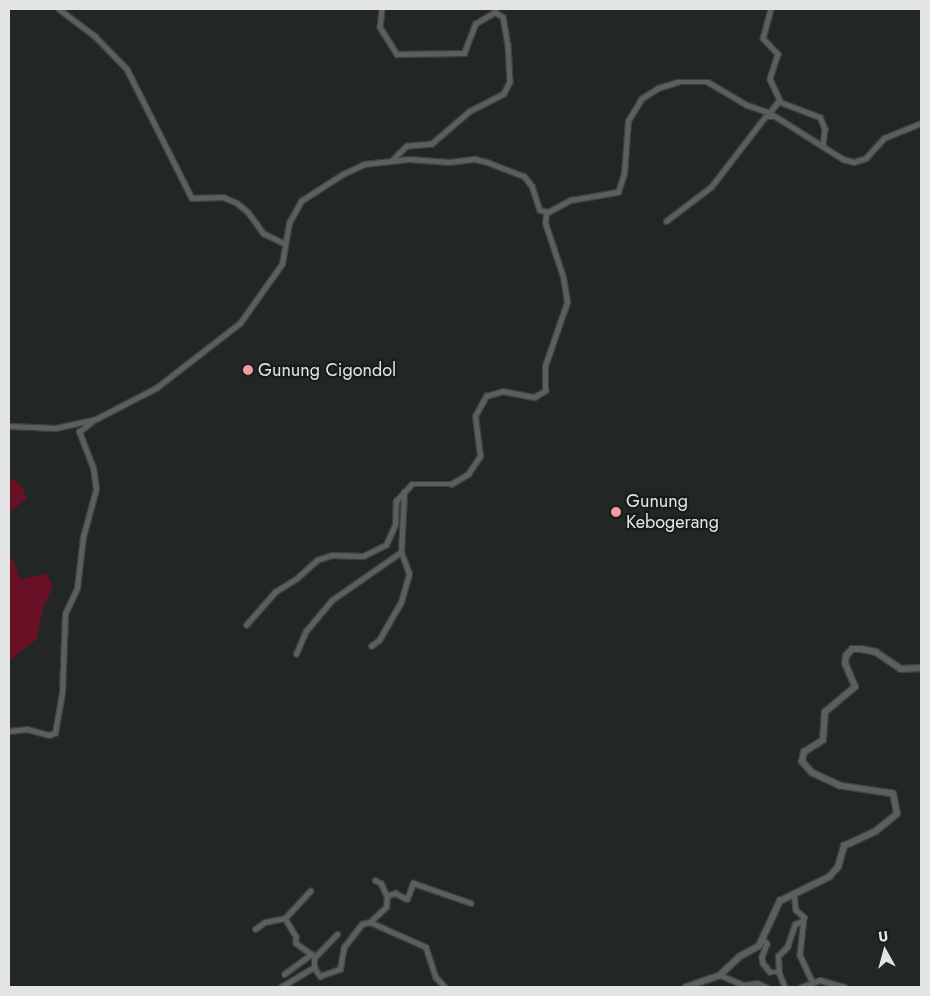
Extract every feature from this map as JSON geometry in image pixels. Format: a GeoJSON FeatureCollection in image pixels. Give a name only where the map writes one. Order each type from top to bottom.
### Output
{"type":"FeatureCollection","features":[{"type":"Feature","properties":{"kind":"street"},"geometry":{"type":"LineString","coordinates":[[59,9],[95,36],[127,69],[192,198],[223,197],[237,203],[248,212],[263,233],[286,244]]}},
{"type":"Feature","properties":{"kind":"street"},"geometry":{"type":"LineString","coordinates":[[382,9],[380,27],[397,54],[465,52],[475,24],[496,12],[503,17],[508,44],[510,82],[504,94],[469,112],[432,144],[407,146],[393,160]]}},
{"type":"Feature","properties":{"kind":"street"},"geometry":{"type":"LineString","coordinates":[[771,9],[762,38],[778,54],[770,79],[780,102],[820,117],[825,129],[823,146]]}},
{"type":"Feature","properties":{"kind":"street"},"geometry":{"type":"LineString","coordinates":[[546,213],[571,200],[618,192],[624,174],[628,120],[641,99],[658,88],[678,82],[708,82],[747,105],[770,113],[844,159],[862,161],[878,142],[921,124]]}},
{"type":"Feature","properties":{"kind":"street"},"geometry":{"type":"LineString","coordinates":[[770,113],[780,102]]}},
{"type":"Feature","properties":{"kind":"street"},"geometry":{"type":"LineString","coordinates":[[666,221],[711,187],[765,117],[786,123]]}},
{"type":"Feature","properties":{"kind":"street"},"geometry":{"type":"LineString","coordinates":[[9,731],[27,729],[49,735],[56,733],[62,693],[61,648],[65,614],[75,593],[83,537],[96,488],[94,468],[79,432],[96,419],[147,395],[236,328],[281,266],[291,216],[303,200],[357,167],[374,161],[449,162],[475,159],[527,178],[539,209],[546,213]]}},
{"type":"Feature","properties":{"kind":"street"},"geometry":{"type":"LineString","coordinates":[[246,625],[275,592],[296,579],[317,560],[332,555],[369,554],[386,544],[395,525],[396,501],[404,490],[416,482],[454,484],[472,470],[480,453],[475,413],[486,396],[504,391],[534,397],[546,390],[545,366],[567,302],[563,277],[544,223],[546,213]]}},
{"type":"Feature","properties":{"kind":"street"},"geometry":{"type":"LineString","coordinates":[[9,426],[56,428],[96,419]]}},
{"type":"Feature","properties":{"kind":"street"},"geometry":{"type":"LineString","coordinates":[[371,646],[379,640],[401,602],[408,570],[401,552],[404,490]]}},
{"type":"Feature","properties":{"kind":"street"},"geometry":{"type":"LineString","coordinates":[[296,654],[306,631],[332,600],[401,552]]}},
{"type":"Feature","properties":{"kind":"street"},"geometry":{"type":"LineString","coordinates":[[686,987],[720,975],[764,940],[775,907],[794,894],[830,877],[838,867],[844,846],[881,828],[895,816],[898,808],[897,798],[887,792],[852,789],[825,780],[806,768],[802,757],[822,740],[825,712],[855,687],[845,660],[852,649],[874,651],[901,669],[921,668]]}},
{"type":"Feature","properties":{"kind":"street"},"geometry":{"type":"LineString","coordinates":[[285,918],[296,936],[296,943],[312,956],[314,967],[320,976],[340,969],[344,947],[362,924],[370,922],[386,907],[387,896],[381,883],[375,880]]}},
{"type":"Feature","properties":{"kind":"street"},"geometry":{"type":"LineString","coordinates":[[387,896],[395,893],[406,899],[413,883],[471,903]]}},
{"type":"Feature","properties":{"kind":"street"},"geometry":{"type":"LineString","coordinates":[[255,929],[265,922],[285,918],[310,891]]}},
{"type":"Feature","properties":{"kind":"street"},"geometry":{"type":"LineString","coordinates":[[794,894],[796,910],[804,917],[802,921],[805,933],[798,946],[812,981]]}},
{"type":"Feature","properties":{"kind":"street"},"geometry":{"type":"LineString","coordinates":[[785,987],[778,972],[778,956],[787,947],[795,924],[802,921]]}},
{"type":"Feature","properties":{"kind":"street"},"geometry":{"type":"LineString","coordinates":[[370,922],[426,947],[436,977],[445,987]]}},
{"type":"Feature","properties":{"kind":"street"},"geometry":{"type":"LineString","coordinates":[[284,974],[312,956],[337,934]]}},
{"type":"Feature","properties":{"kind":"street"},"geometry":{"type":"LineString","coordinates":[[764,940],[767,944],[762,957],[763,963],[770,972],[778,972]]}},
{"type":"Feature","properties":{"kind":"street"},"geometry":{"type":"LineString","coordinates":[[281,987],[314,967]]}},
{"type":"Feature","properties":{"kind":"street"},"geometry":{"type":"LineString","coordinates":[[720,975],[744,985],[757,983],[766,987]]}},
{"type":"Feature","properties":{"kind":"street"},"geometry":{"type":"LineString","coordinates":[[801,987],[812,981],[844,987]]}},
{"type":"Feature","properties":{"kind":"shaded area"},"geometry":{"type":"Polygon","coordinates":[[[9,477],[21,485],[27,499],[9,512],[9,477]]]}},
{"type":"Feature","properties":{"kind":"shaded area"},"geometry":{"type":"Polygon","coordinates":[[[13,558],[20,579],[47,574],[53,586],[43,608],[37,639],[9,661],[9,559],[13,558]]]}},
{"type":"Feature","properties":{"kind":"place","name":"Gunung Cigondol"},"geometry":{"type":"Point","coordinates":[248,370]}},
{"type":"Feature","properties":{"kind":"place","name":"Gunung Kebogerang"},"geometry":{"type":"Point","coordinates":[616,512]}}]}
